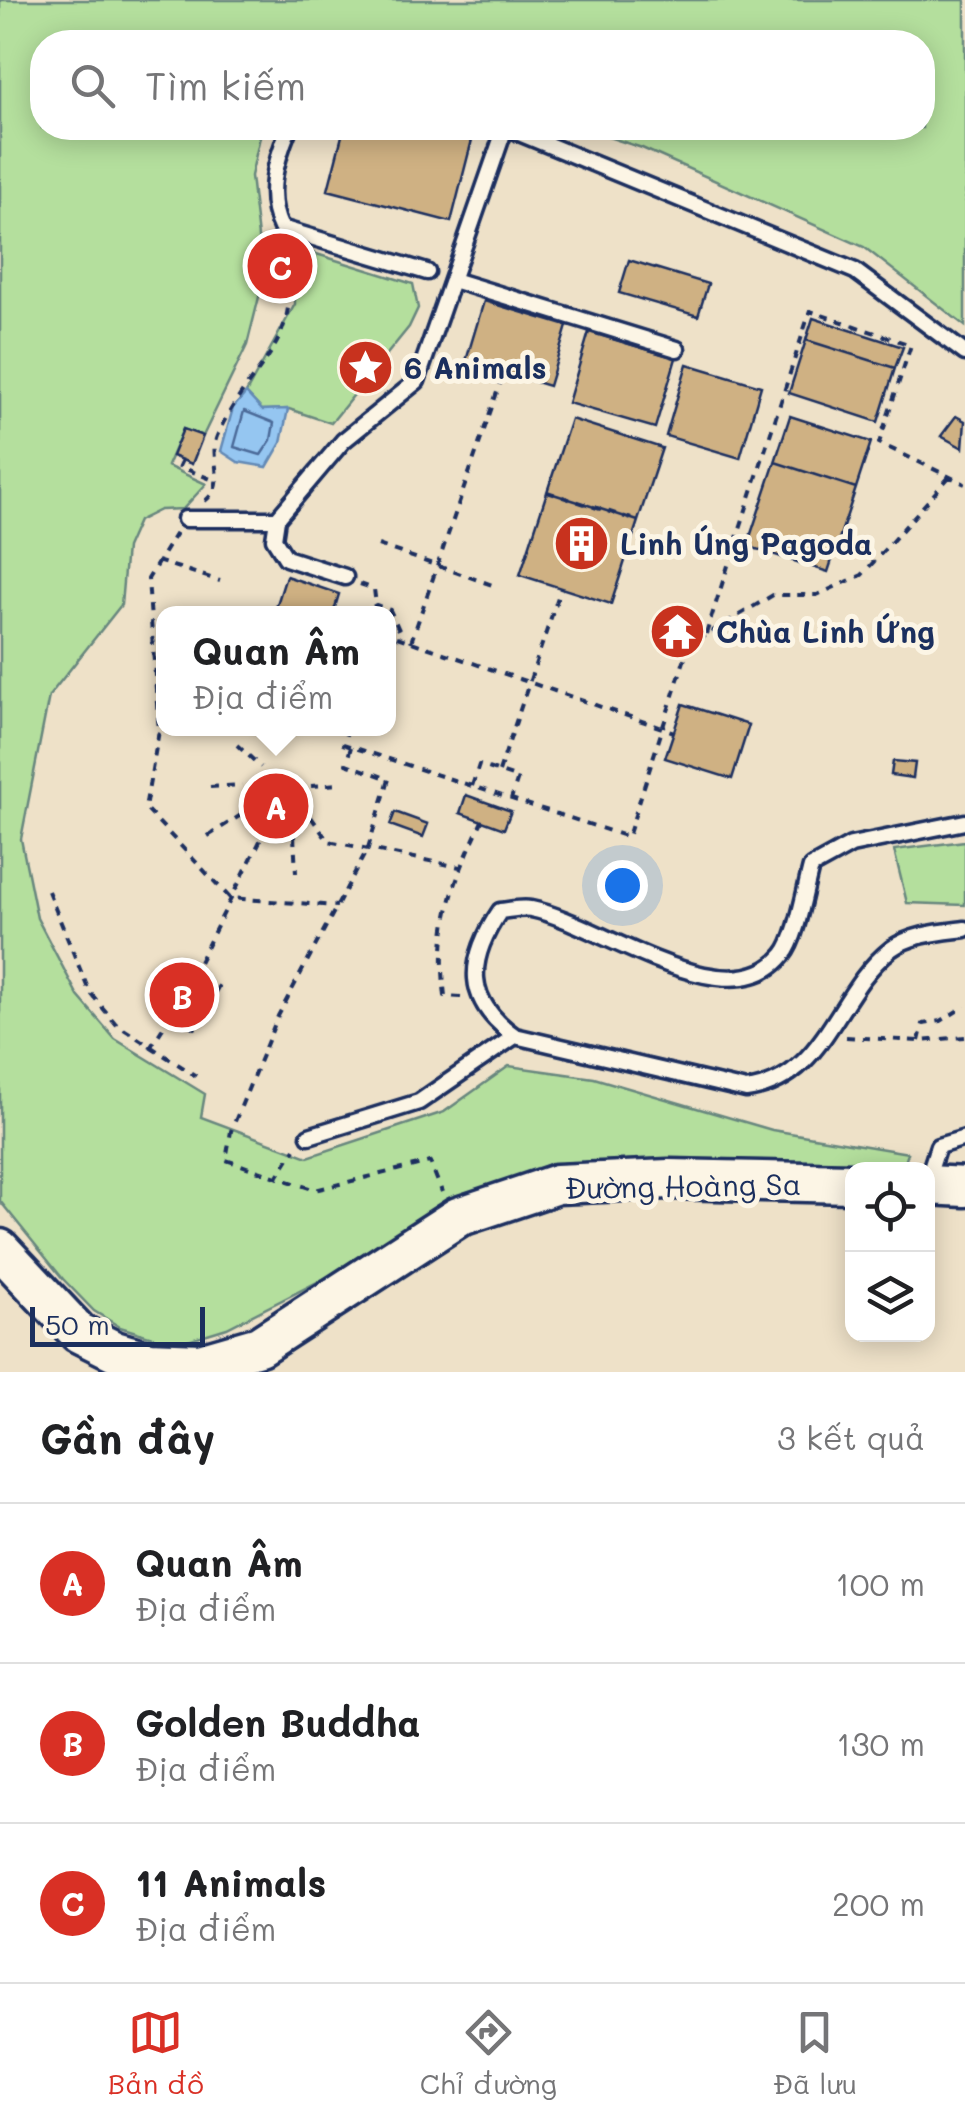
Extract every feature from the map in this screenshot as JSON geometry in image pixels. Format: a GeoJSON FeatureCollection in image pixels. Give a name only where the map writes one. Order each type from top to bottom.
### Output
{"type":"FeatureCollection","features":[{"type":"Feature","properties":{"kind":"main road","name":"Đường Hoàng Sa"},"geometry":{"type":"LineString","coordinates":[[0,1249],[79,1332],[115,1351],[182,1364],[218,1360],[258,1346],[458,1218],[558,1184],[669,1179],[845,1183]]}},
{"type":"Feature","properties":{"kind":"main road"},"geometry":{"type":"LineString","coordinates":[[935,1185],[965,1187]]}},
{"type":"Feature","properties":{"kind":"lane"},"geometry":{"type":"LineString","coordinates":[[285,140],[272,188],[273,211],[282,228],[427,272]]}},
{"type":"Feature","properties":{"kind":"lane"},"geometry":{"type":"LineString","coordinates":[[346,577],[286,558],[274,539],[277,519],[343,440],[417,381],[502,140]]}},
{"type":"Feature","properties":{"kind":"lane"},"geometry":{"type":"LineString","coordinates":[[535,140],[855,272],[965,353]]}},
{"type":"Feature","properties":{"kind":"lane"},"geometry":{"type":"LineString","coordinates":[[453,280],[677,349]]}},
{"type":"Feature","properties":{"kind":"lane"},"geometry":{"type":"LineString","coordinates":[[185,518],[277,519]]}},
{"type":"Feature","properties":{"kind":"lane"},"geometry":{"type":"LineString","coordinates":[[965,822],[851,845],[812,866],[786,952],[765,972],[742,978],[688,972],[530,909],[500,911],[481,940],[475,981],[490,1018],[516,1036],[746,1090],[772,1086],[792,1075],[872,968],[894,947],[922,935],[965,928]]}},
{"type":"Feature","properties":{"kind":"lane"},"geometry":{"type":"LineString","coordinates":[[310,1136],[419,1102],[516,1036]]}},
{"type":"Feature","properties":{"kind":"lane"},"geometry":{"type":"LineString","coordinates":[[933,1162],[938,1146],[965,1138]]}},
{"type":"Feature","properties":{"kind":"path"},"geometry":{"type":"LineString","coordinates":[[251,257],[282,228]]}},
{"type":"Feature","properties":{"kind":"path"},"geometry":{"type":"LineString","coordinates":[[156,689],[148,579],[185,518],[211,496],[218,482],[215,440],[228,409],[273,356],[287,316],[290,273],[282,228]]}},
{"type":"Feature","properties":{"kind":"path"},"geometry":{"type":"LineString","coordinates":[[706,634],[810,311],[911,345],[880,444],[965,484]]}},
{"type":"Feature","properties":{"kind":"path"},"geometry":{"type":"LineString","coordinates":[[411,642],[504,372]]}},
{"type":"Feature","properties":{"kind":"path"},"geometry":{"type":"LineString","coordinates":[[182,460],[179,466],[218,482]]}},
{"type":"Feature","properties":{"kind":"path"},"geometry":{"type":"LineString","coordinates":[[346,736],[343,744],[628,838],[688,645],[773,595],[816,595],[862,576],[950,476]]}},
{"type":"Feature","properties":{"kind":"path"},"geometry":{"type":"LineString","coordinates":[[547,492],[638,521]]}},
{"type":"Feature","properties":{"kind":"path"},"geometry":{"type":"LineString","coordinates":[[378,544],[498,588]]}},
{"type":"Feature","properties":{"kind":"path"},"geometry":{"type":"LineString","coordinates":[[157,561],[220,581]]}},
{"type":"Feature","properties":{"kind":"path"},"geometry":{"type":"LineString","coordinates":[[346,577],[374,589],[376,605]]}},
{"type":"Feature","properties":{"kind":"path"},"geometry":{"type":"LineString","coordinates":[[499,772],[561,588]]}},
{"type":"Feature","properties":{"kind":"path"},"geometry":{"type":"LineString","coordinates":[[396,626],[397,637],[674,732]]}},
{"type":"Feature","properties":{"kind":"path"},"geometry":{"type":"LineString","coordinates":[[158,736],[145,808],[230,898],[337,906]]}},
{"type":"Feature","properties":{"kind":"path"},"geometry":{"type":"LineString","coordinates":[[237,746],[261,767]]}},
{"type":"Feature","properties":{"kind":"path"},"geometry":{"type":"LineString","coordinates":[[351,746],[346,764],[388,779],[368,848],[278,1016],[230,1131],[226,1160],[315,1190],[430,1162],[458,1218]]}},
{"type":"Feature","properties":{"kind":"path"},"geometry":{"type":"LineString","coordinates":[[472,786],[479,766],[518,778],[511,799]]}},
{"type":"Feature","properties":{"kind":"path"},"geometry":{"type":"LineString","coordinates":[[310,786],[340,784]]}},
{"type":"Feature","properties":{"kind":"path"},"geometry":{"type":"LineString","coordinates":[[210,787],[242,785]]}},
{"type":"Feature","properties":{"kind":"path"},"geometry":{"type":"LineString","coordinates":[[488,803],[491,792]]}},
{"type":"Feature","properties":{"kind":"path"},"geometry":{"type":"LineString","coordinates":[[208,836],[241,816]]}},
{"type":"Feature","properties":{"kind":"path"},"geometry":{"type":"LineString","coordinates":[[310,817],[328,841],[460,867]]}},
{"type":"Feature","properties":{"kind":"path"},"geometry":{"type":"LineString","coordinates":[[445,996],[440,949],[443,918],[460,867],[482,820]]}},
{"type":"Feature","properties":{"kind":"path"},"geometry":{"type":"LineString","coordinates":[[294,836],[296,872]]}},
{"type":"Feature","properties":{"kind":"path"},"geometry":{"type":"LineString","coordinates":[[192,974],[262,837]]}},
{"type":"Feature","properties":{"kind":"path"},"geometry":{"type":"LineString","coordinates":[[48,891],[89,991],[116,1024],[196,1076]]}},
{"type":"Feature","properties":{"kind":"path"},"geometry":{"type":"LineString","coordinates":[[166,959],[192,974],[218,988],[195,1028],[144,998],[166,959]]}},
{"type":"Feature","properties":{"kind":"path"},"geometry":{"type":"LineString","coordinates":[[919,1041],[923,1024],[941,1021],[965,1006]]}},
{"type":"Feature","properties":{"kind":"path"},"geometry":{"type":"LineString","coordinates":[[150,1048],[172,1014]]}},
{"type":"Feature","properties":{"kind":"path"},"geometry":{"type":"LineString","coordinates":[[826,1034],[919,1041],[965,1038]]}},
{"type":"Feature","properties":{"kind":"path"},"geometry":{"type":"LineString","coordinates":[[276,1179],[301,1138],[310,1136]]}},
{"type":"Feature","properties":{"kind":"green space"},"geometry":{"type":"Polygon","coordinates":[[[0,0],[965,0],[965,326],[864,247],[618,140],[935,140],[935,30],[30,30],[30,140],[259,140],[251,176],[263,281],[247,345],[203,436],[183,429],[167,466],[206,484],[183,509],[160,510],[138,521],[126,548],[121,605],[49,696],[21,839],[37,918],[78,996],[115,1039],[205,1094],[201,1117],[308,1157],[444,1112],[509,1066],[594,1078],[772,1130],[908,1153],[905,1162],[845,1162],[845,1168],[551,1163],[227,1328],[175,1344],[120,1327],[94,1311],[0,1201],[0,0]]]}},
{"type":"Feature","properties":{"kind":"green space"},"geometry":{"type":"Polygon","coordinates":[[[294,247],[413,284],[418,308],[409,327],[331,423],[289,409],[262,410],[246,393],[295,304],[294,247]]]}},
{"type":"Feature","properties":{"kind":"green space"},"geometry":{"type":"Polygon","coordinates":[[[965,841],[965,905],[907,903],[894,850],[965,841]]]}},
{"type":"Feature","properties":{"kind":"water"},"geometry":{"type":"Polygon","coordinates":[[[246,393],[262,410],[288,409],[281,443],[267,467],[238,462],[221,451],[233,408],[246,393]]]}},
{"type":"Feature","properties":{"kind":"building"},"geometry":{"type":"Polygon","coordinates":[[[341,140],[472,140],[451,222],[328,190],[341,140]]]}},
{"type":"Feature","properties":{"kind":"building"},"geometry":{"type":"Polygon","coordinates":[[[629,260],[708,284],[698,316],[619,293],[629,260]]]}},
{"type":"Feature","properties":{"kind":"building"},"geometry":{"type":"Polygon","coordinates":[[[484,301],[567,326],[549,386],[466,361],[484,301]]]}},
{"type":"Feature","properties":{"kind":"building"},"geometry":{"type":"Polygon","coordinates":[[[813,318],[903,347],[895,368],[806,340],[813,318]]]}},
{"type":"Feature","properties":{"kind":"building"},"geometry":{"type":"Polygon","coordinates":[[[589,332],[676,358],[655,428],[568,403],[589,332]]]}},
{"type":"Feature","properties":{"kind":"building"},"geometry":{"type":"Polygon","coordinates":[[[806,340],[895,368],[878,422],[789,393],[806,340]]]}},
{"type":"Feature","properties":{"kind":"building"},"geometry":{"type":"Polygon","coordinates":[[[687,364],[761,386],[740,458],[666,436],[687,364]]]}},
{"type":"Feature","properties":{"kind":"building"},"geometry":{"type":"Polygon","coordinates":[[[790,416],[871,442],[856,488],[775,462],[790,416]]]}},
{"type":"Feature","properties":{"kind":"building"},"geometry":{"type":"Polygon","coordinates":[[[956,416],[965,421],[963,448],[941,436],[956,416]]]}},
{"type":"Feature","properties":{"kind":"building"},"geometry":{"type":"Polygon","coordinates":[[[571,419],[662,448],[638,521],[547,492],[571,419]]]}},
{"type":"Feature","properties":{"kind":"building"},"geometry":{"type":"Polygon","coordinates":[[[183,429],[203,436],[192,464],[172,456],[183,429]]]}},
{"type":"Feature","properties":{"kind":"building"},"geometry":{"type":"Polygon","coordinates":[[[775,462],[856,488],[828,572],[747,546],[775,462]]]}},
{"type":"Feature","properties":{"kind":"building","name":"Linh Úng Pagoda"},"geometry":{"type":"Polygon","coordinates":[[[547,492],[638,521],[611,604],[520,575],[547,492]]]}},
{"type":"Feature","properties":{"kind":"building"},"geometry":{"type":"Polygon","coordinates":[[[286,576],[339,594],[335,606],[277,606],[286,576]]]}},
{"type":"Feature","properties":{"kind":"building"},"geometry":{"type":"Polygon","coordinates":[[[683,704],[749,725],[732,779],[665,758],[683,704]]]}},
{"type":"Feature","properties":{"kind":"building"},"geometry":{"type":"Polygon","coordinates":[[[893,761],[915,763],[913,778],[891,775],[893,761]]]}},
{"type":"Feature","properties":{"kind":"building"},"geometry":{"type":"Polygon","coordinates":[[[466,795],[511,811],[504,829],[460,813],[466,795]]]}},
{"type":"Feature","properties":{"kind":"building"},"geometry":{"type":"Polygon","coordinates":[[[395,812],[428,824],[423,837],[390,825],[395,812]]]}},
{"type":"Feature","properties":{"kind":"place","name":"11 Animals"},"geometry":{"type":"Point","coordinates":[280,266]}},
{"type":"Feature","properties":{"kind":"place","name":"6 Animals"},"geometry":{"type":"Point","coordinates":[365,367]}},
{"type":"Feature","properties":{"kind":"place","name":"Linh Úng Pagoda"},"geometry":{"type":"Point","coordinates":[581,543]}},
{"type":"Feature","properties":{"kind":"place","name":"Chùa Linh Ứng"},"geometry":{"type":"Point","coordinates":[677,631]}},
{"type":"Feature","properties":{"kind":"place","name":"Quan Âm"},"geometry":{"type":"Point","coordinates":[276,806]}},
{"type":"Feature","properties":{"kind":"place","name":"Golden Buddha"},"geometry":{"type":"Point","coordinates":[182,995]}}]}
